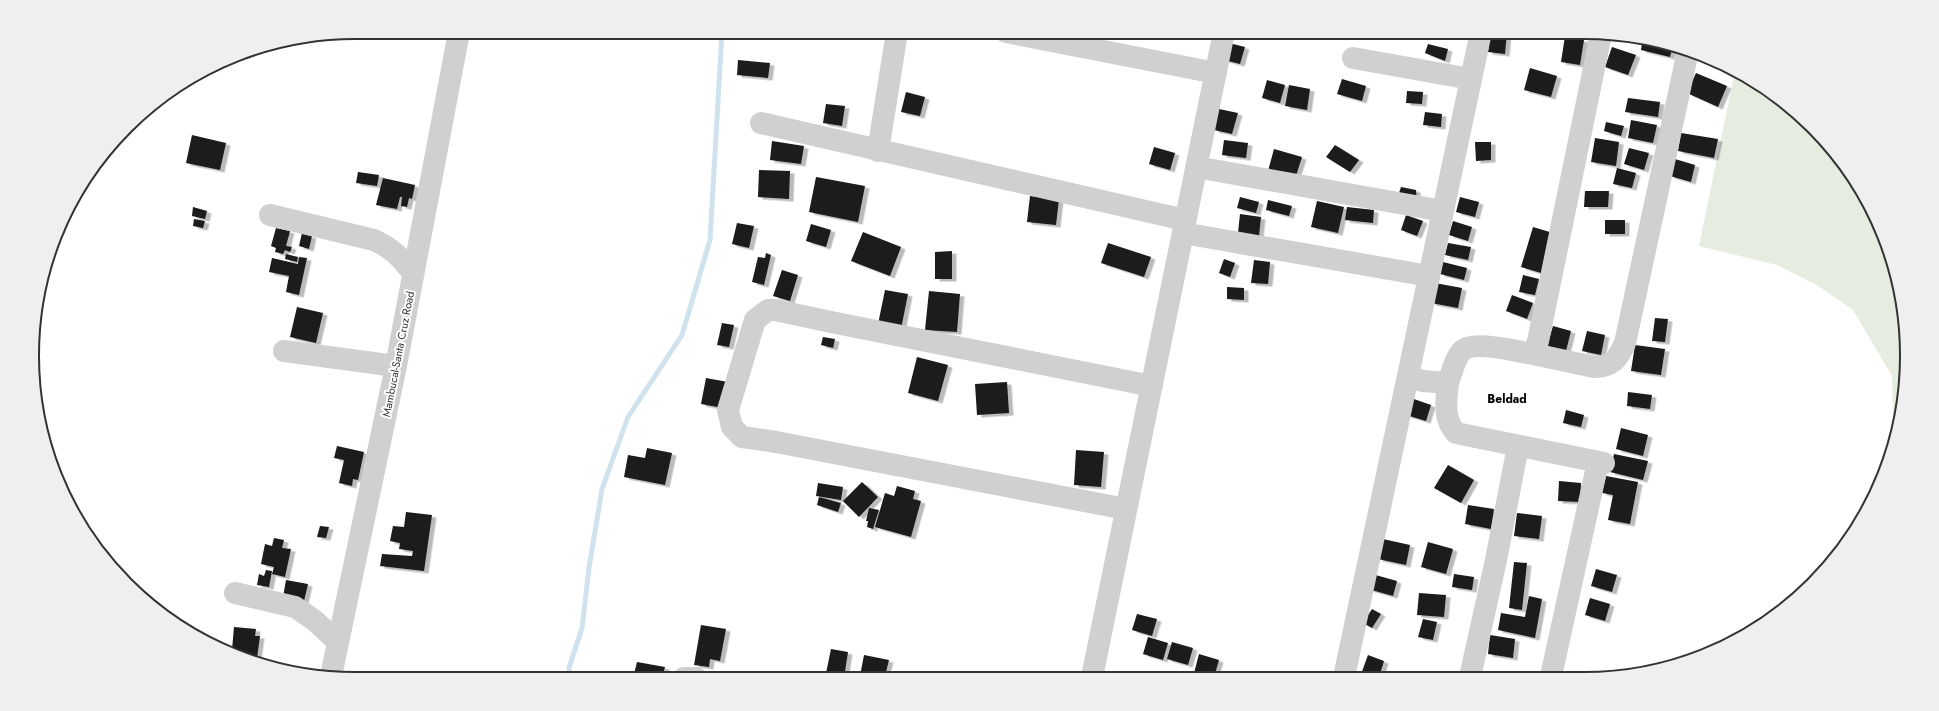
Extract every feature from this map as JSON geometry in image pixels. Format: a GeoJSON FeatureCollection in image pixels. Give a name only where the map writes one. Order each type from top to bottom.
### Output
{"type":"FeatureCollection","features":[{"type":"Feature","properties":{"kind":"street","name":"Mambucal-Santa Cruz Road"},"geometry":{"type":"LineString","coordinates":[[332,671],[396,366],[458,39]]}},
{"type":"Feature","properties":{"kind":"street"},"geometry":{"type":"LineString","coordinates":[[878,151],[896,39]]}},
{"type":"Feature","properties":{"kind":"street"},"geometry":{"type":"LineString","coordinates":[[1042,39],[1216,73]]}},
{"type":"Feature","properties":{"kind":"street"},"geometry":{"type":"LineString","coordinates":[[1093,672],[1223,39]]}},
{"type":"Feature","properties":{"kind":"street"},"geometry":{"type":"LineString","coordinates":[[1345,672],[1480,39]]}},
{"type":"Feature","properties":{"kind":"street"},"geometry":{"type":"LineString","coordinates":[[1533,354],[1538,341],[1600,40]]}},
{"type":"Feature","properties":{"kind":"street"},"geometry":{"type":"LineString","coordinates":[[1552,672],[1601,462],[1456,433],[1451,427],[1447,418],[1448,383],[1460,353],[1464,348],[1482,346],[1533,354],[1594,367],[1604,367],[1613,362],[1620,354],[1625,343],[1687,57]]}},
{"type":"Feature","properties":{"kind":"street"},"geometry":{"type":"LineString","coordinates":[[1353,58],[1471,79]]}},
{"type":"Feature","properties":{"kind":"street"},"geometry":{"type":"LineString","coordinates":[[761,123],[1184,227],[1429,276]]}},
{"type":"Feature","properties":{"kind":"street"},"geometry":{"type":"LineString","coordinates":[[1196,167],[1443,212]]}},
{"type":"Feature","properties":{"kind":"street"},"geometry":{"type":"LineString","coordinates":[[270,215],[374,240],[388,246],[398,254],[413,273]]}},
{"type":"Feature","properties":{"kind":"street"},"geometry":{"type":"LineString","coordinates":[[1126,509],[776,442],[742,437],[732,427],[728,410],[755,320],[768,310],[775,310],[1152,386]]}},
{"type":"Feature","properties":{"kind":"street"},"geometry":{"type":"LineString","coordinates":[[284,351],[396,366]]}},
{"type":"Feature","properties":{"kind":"street"},"geometry":{"type":"LineString","coordinates":[[1408,376],[1423,381],[1448,383]]}},
{"type":"Feature","properties":{"kind":"street"},"geometry":{"type":"LineString","coordinates":[[1471,672],[1496,560],[1518,446]]}},
{"type":"Feature","properties":{"kind":"street"},"geometry":{"type":"LineString","coordinates":[[235,593],[295,607],[314,620],[338,642]]}},
{"type":"Feature","properties":{"kind":"shaded area"},"geometry":{"type":"Polygon","coordinates":[[[1734,77],[1776,104],[1821,147],[1835,163],[1858,197],[1876,234],[1894,294],[1899,335],[1899,376],[1893,420],[1892,376],[1853,310],[1817,285],[1777,265],[1699,246],[1734,77]]]}},
{"type":"Feature","properties":{"kind":"building"},"geometry":{"type":"Polygon","coordinates":[[[1489,39],[1506,39],[1505,54],[1488,52],[1489,39]]]}},
{"type":"Feature","properties":{"kind":"building"},"geometry":{"type":"Polygon","coordinates":[[[1565,39],[1584,40],[1580,65],[1561,62],[1565,39]]]}},
{"type":"Feature","properties":{"kind":"building"},"geometry":{"type":"Polygon","coordinates":[[[1229,43],[1245,47],[1240,64],[1224,60],[1229,43]]]}},
{"type":"Feature","properties":{"kind":"building"},"geometry":{"type":"Polygon","coordinates":[[[1428,44],[1448,49],[1445,61],[1425,53],[1428,44]]]}},
{"type":"Feature","properties":{"kind":"building"},"geometry":{"type":"Polygon","coordinates":[[[1642,45],[1671,52],[1670,57],[1641,50],[1642,45]]]}},
{"type":"Feature","properties":{"kind":"building"},"geometry":{"type":"Polygon","coordinates":[[[1612,47],[1636,55],[1628,75],[1605,67],[1612,47]]]}},
{"type":"Feature","properties":{"kind":"building"},"geometry":{"type":"Polygon","coordinates":[[[738,60],[770,63],[768,78],[737,75],[738,60]]]}},
{"type":"Feature","properties":{"kind":"building"},"geometry":{"type":"Polygon","coordinates":[[[1530,68],[1557,76],[1551,97],[1524,90],[1530,68]]]}},
{"type":"Feature","properties":{"kind":"building"},"geometry":{"type":"Polygon","coordinates":[[[1696,73],[1727,86],[1718,107],[1687,93],[1696,73]]]}},
{"type":"Feature","properties":{"kind":"building"},"geometry":{"type":"Polygon","coordinates":[[[1342,79],[1366,86],[1362,101],[1337,94],[1342,79]]]}},
{"type":"Feature","properties":{"kind":"building"},"geometry":{"type":"Polygon","coordinates":[[[1267,80],[1285,85],[1280,103],[1262,98],[1267,80]]]}},
{"type":"Feature","properties":{"kind":"building"},"geometry":{"type":"Polygon","coordinates":[[[1289,85],[1310,89],[1307,110],[1285,106],[1289,85]]]}},
{"type":"Feature","properties":{"kind":"building"},"geometry":{"type":"Polygon","coordinates":[[[1407,91],[1423,92],[1422,104],[1406,103],[1407,91]]]}},
{"type":"Feature","properties":{"kind":"building"},"geometry":{"type":"Polygon","coordinates":[[[906,92],[925,97],[920,116],[901,112],[906,92]]]}},
{"type":"Feature","properties":{"kind":"building"},"geometry":{"type":"Polygon","coordinates":[[[1628,98],[1660,102],[1658,117],[1625,112],[1628,98]]]}},
{"type":"Feature","properties":{"kind":"building"},"geometry":{"type":"Polygon","coordinates":[[[826,104],[845,106],[842,126],[823,123],[826,104]]]}},
{"type":"Feature","properties":{"kind":"building"},"geometry":{"type":"Polygon","coordinates":[[[1219,109],[1238,113],[1232,134],[1214,130],[1219,109]]]}},
{"type":"Feature","properties":{"kind":"building"},"geometry":{"type":"Polygon","coordinates":[[[1425,112],[1442,114],[1441,127],[1423,125],[1425,112]]]}},
{"type":"Feature","properties":{"kind":"building"},"geometry":{"type":"Polygon","coordinates":[[[1631,120],[1657,125],[1653,143],[1628,138],[1631,120]]]}},
{"type":"Feature","properties":{"kind":"building"},"geometry":{"type":"Polygon","coordinates":[[[1606,122],[1624,126],[1621,136],[1604,131],[1606,122]]]}},
{"type":"Feature","properties":{"kind":"building"},"geometry":{"type":"Polygon","coordinates":[[[1681,133],[1718,139],[1714,158],[1678,151],[1681,133]]]}},
{"type":"Feature","properties":{"kind":"building"},"geometry":{"type":"Polygon","coordinates":[[[192,135],[226,143],[220,170],[186,163],[192,135]]]}},
{"type":"Feature","properties":{"kind":"building"},"geometry":{"type":"Polygon","coordinates":[[[1595,138],[1619,142],[1616,166],[1591,162],[1595,138]]]}},
{"type":"Feature","properties":{"kind":"building"},"geometry":{"type":"Polygon","coordinates":[[[1224,140],[1248,143],[1246,158],[1222,155],[1224,140]]]}},
{"type":"Feature","properties":{"kind":"building"},"geometry":{"type":"Polygon","coordinates":[[[772,141],[804,146],[801,164],[770,160],[772,141]]]}},
{"type":"Feature","properties":{"kind":"building"},"geometry":{"type":"Polygon","coordinates":[[[1475,142],[1491,142],[1491,160],[1476,161],[1475,142]]]}},
{"type":"Feature","properties":{"kind":"building"},"geometry":{"type":"Polygon","coordinates":[[[1335,145],[1359,160],[1350,172],[1326,157],[1335,145]]]}},
{"type":"Feature","properties":{"kind":"building"},"geometry":{"type":"Polygon","coordinates":[[[1154,147],[1175,153],[1170,170],[1149,164],[1154,147]]]}},
{"type":"Feature","properties":{"kind":"building"},"geometry":{"type":"Polygon","coordinates":[[[1629,148],[1649,153],[1644,170],[1624,164],[1629,148]]]}},
{"type":"Feature","properties":{"kind":"building"},"geometry":{"type":"Polygon","coordinates":[[[1274,149],[1302,157],[1295,179],[1268,171],[1274,149]]]}},
{"type":"Feature","properties":{"kind":"building"},"geometry":{"type":"Polygon","coordinates":[[[1675,159],[1695,165],[1691,182],[1670,176],[1675,159]]]}},
{"type":"Feature","properties":{"kind":"building"},"geometry":{"type":"Polygon","coordinates":[[[1617,168],[1636,173],[1632,188],[1613,184],[1617,168]]]}},
{"type":"Feature","properties":{"kind":"building"},"geometry":{"type":"Polygon","coordinates":[[[759,170],[790,171],[789,199],[758,197],[759,170]]]}},
{"type":"Feature","properties":{"kind":"building"},"geometry":{"type":"Polygon","coordinates":[[[358,172],[379,175],[377,186],[356,183],[358,172]]]}},
{"type":"Feature","properties":{"kind":"building"},"geometry":{"type":"Polygon","coordinates":[[[816,177],[865,186],[858,222],[809,212],[816,177]]]}},
{"type":"Feature","properties":{"kind":"building"},"geometry":{"type":"Polygon","coordinates":[[[383,178],[415,185],[412,199],[409,198],[407,207],[401,206],[402,197],[400,197],[397,209],[376,205],[383,178]]]}},
{"type":"Feature","properties":{"kind":"building"},"geometry":{"type":"Polygon","coordinates":[[[1401,187],[1416,190],[1417,203],[1397,199],[1401,187]]]}},
{"type":"Feature","properties":{"kind":"building"},"geometry":{"type":"Polygon","coordinates":[[[1585,191],[1609,191],[1608,207],[1584,207],[1585,191]]]}},
{"type":"Feature","properties":{"kind":"building"},"geometry":{"type":"Polygon","coordinates":[[[1030,196],[1059,199],[1056,225],[1027,222],[1030,196]]]}},
{"type":"Feature","properties":{"kind":"building"},"geometry":{"type":"Polygon","coordinates":[[[1240,197],[1259,202],[1256,213],[1237,208],[1240,197]]]}},
{"type":"Feature","properties":{"kind":"building"},"geometry":{"type":"Polygon","coordinates":[[[1460,197],[1479,202],[1475,217],[1456,212],[1460,197]]]}},
{"type":"Feature","properties":{"kind":"building"},"geometry":{"type":"Polygon","coordinates":[[[1268,200],[1292,206],[1289,216],[1266,210],[1268,200]]]}},
{"type":"Feature","properties":{"kind":"building"},"geometry":{"type":"Polygon","coordinates":[[[1317,201],[1344,207],[1338,233],[1311,227],[1317,201]]]}},
{"type":"Feature","properties":{"kind":"building"},"geometry":{"type":"Polygon","coordinates":[[[193,207],[207,211],[205,219],[192,216],[193,207]]]}},
{"type":"Feature","properties":{"kind":"building"},"geometry":{"type":"Polygon","coordinates":[[[1347,207],[1374,210],[1373,223],[1345,220],[1347,207]]]}},
{"type":"Feature","properties":{"kind":"building"},"geometry":{"type":"Polygon","coordinates":[[[1240,214],[1261,217],[1259,236],[1238,233],[1240,214]]]}},
{"type":"Feature","properties":{"kind":"building"},"geometry":{"type":"Polygon","coordinates":[[[1406,215],[1423,221],[1417,236],[1401,230],[1406,215]]]}},
{"type":"Feature","properties":{"kind":"building"},"geometry":{"type":"Polygon","coordinates":[[[194,219],[205,221],[203,228],[193,226],[194,219]]]}},
{"type":"Feature","properties":{"kind":"building"},"geometry":{"type":"Polygon","coordinates":[[[1605,220],[1625,220],[1625,234],[1605,234],[1605,220]]]}},
{"type":"Feature","properties":{"kind":"building"},"geometry":{"type":"Polygon","coordinates":[[[1453,221],[1472,227],[1468,241],[1449,235],[1453,221]]]}},
{"type":"Feature","properties":{"kind":"building"},"geometry":{"type":"Polygon","coordinates":[[[737,223],[754,226],[749,248],[732,244],[737,223]]]}},
{"type":"Feature","properties":{"kind":"building"},"geometry":{"type":"Polygon","coordinates":[[[811,224],[831,230],[826,247],[806,241],[811,224]]]}},
{"type":"Feature","properties":{"kind":"building"},"geometry":{"type":"Polygon","coordinates":[[[1533,227],[1553,233],[1541,273],[1521,267],[1533,227]]]}},
{"type":"Feature","properties":{"kind":"building"},"geometry":{"type":"Polygon","coordinates":[[[276,228],[290,231],[286,246],[292,247],[290,252],[285,250],[283,254],[275,252],[276,248],[271,246],[276,228]]]}},
{"type":"Feature","properties":{"kind":"building"},"geometry":{"type":"Polygon","coordinates":[[[863,232],[901,247],[890,276],[851,261],[863,232]]]}},
{"type":"Feature","properties":{"kind":"building"},"geometry":{"type":"Polygon","coordinates":[[[302,233],[312,236],[309,249],[299,246],[302,233]]]}},
{"type":"Feature","properties":{"kind":"building"},"geometry":{"type":"Polygon","coordinates":[[[1108,243],[1151,257],[1144,277],[1101,263],[1108,243]]]}},
{"type":"Feature","properties":{"kind":"building"},"geometry":{"type":"Polygon","coordinates":[[[1448,243],[1471,247],[1468,260],[1445,255],[1448,243]]]}},
{"type":"Feature","properties":{"kind":"building"},"geometry":{"type":"Polygon","coordinates":[[[952,251],[952,279],[935,279],[935,252],[952,251]]]}},
{"type":"Feature","properties":{"kind":"building"},"geometry":{"type":"Polygon","coordinates":[[[766,253],[771,255],[764,285],[752,282],[758,257],[765,258],[766,253]]]}},
{"type":"Feature","properties":{"kind":"building"},"geometry":{"type":"Polygon","coordinates":[[[286,254],[298,257],[297,262],[285,259],[286,254]]]}},
{"type":"Feature","properties":{"kind":"building"},"geometry":{"type":"Polygon","coordinates":[[[299,257],[307,258],[299,295],[286,292],[289,276],[269,272],[272,258],[298,264],[299,257]]]}},
{"type":"Feature","properties":{"kind":"building"},"geometry":{"type":"Polygon","coordinates":[[[1224,259],[1235,263],[1230,277],[1219,273],[1224,259]]]}},
{"type":"Feature","properties":{"kind":"building"},"geometry":{"type":"Polygon","coordinates":[[[1254,260],[1270,262],[1268,284],[1251,283],[1254,260]]]}},
{"type":"Feature","properties":{"kind":"building"},"geometry":{"type":"Polygon","coordinates":[[[1443,262],[1467,268],[1464,280],[1440,274],[1443,262]]]}},
{"type":"Feature","properties":{"kind":"building"},"geometry":{"type":"Polygon","coordinates":[[[782,270],[798,275],[790,301],[773,296],[782,270]]]}},
{"type":"Feature","properties":{"kind":"building"},"geometry":{"type":"Polygon","coordinates":[[[1523,275],[1539,279],[1535,295],[1519,292],[1523,275]]]}},
{"type":"Feature","properties":{"kind":"building"},"geometry":{"type":"Polygon","coordinates":[[[1435,283],[1462,288],[1458,308],[1431,303],[1435,283]]]}},
{"type":"Feature","properties":{"kind":"building"},"geometry":{"type":"Polygon","coordinates":[[[1227,287],[1244,288],[1244,300],[1227,299],[1227,287]]]}},
{"type":"Feature","properties":{"kind":"building"},"geometry":{"type":"Polygon","coordinates":[[[885,290],[908,294],[900,334],[877,329],[885,290]]]}},
{"type":"Feature","properties":{"kind":"building"},"geometry":{"type":"Polygon","coordinates":[[[929,291],[960,294],[957,332],[925,330],[929,291]]]}},
{"type":"Feature","properties":{"kind":"building"},"geometry":{"type":"Polygon","coordinates":[[[1512,295],[1533,303],[1527,319],[1506,311],[1512,295]]]}},
{"type":"Feature","properties":{"kind":"building"},"geometry":{"type":"Polygon","coordinates":[[[297,307],[323,313],[316,343],[290,337],[297,307]]]}},
{"type":"Feature","properties":{"kind":"building"},"geometry":{"type":"Polygon","coordinates":[[[1655,318],[1668,319],[1665,342],[1652,341],[1655,318]]]}},
{"type":"Feature","properties":{"kind":"building"},"geometry":{"type":"Polygon","coordinates":[[[722,323],[734,325],[729,347],[717,345],[722,323]]]}},
{"type":"Feature","properties":{"kind":"building"},"geometry":{"type":"Polygon","coordinates":[[[1553,326],[1571,331],[1566,351],[1547,346],[1553,326]]]}},
{"type":"Feature","properties":{"kind":"building"},"geometry":{"type":"Polygon","coordinates":[[[1587,331],[1605,335],[1601,355],[1582,351],[1587,331]]]}},
{"type":"Feature","properties":{"kind":"building"},"geometry":{"type":"Polygon","coordinates":[[[823,337],[835,339],[833,348],[821,345],[823,337]]]}},
{"type":"Feature","properties":{"kind":"building"},"geometry":{"type":"Polygon","coordinates":[[[1635,345],[1665,349],[1661,375],[1631,371],[1635,345]]]}},
{"type":"Feature","properties":{"kind":"building"},"geometry":{"type":"Polygon","coordinates":[[[917,357],[948,365],[938,401],[908,393],[917,357]]]}},
{"type":"Feature","properties":{"kind":"building"},"geometry":{"type":"Polygon","coordinates":[[[706,378],[728,382],[723,408],[701,404],[706,378]]]}},
{"type":"Feature","properties":{"kind":"building"},"geometry":{"type":"Polygon","coordinates":[[[1007,382],[1009,413],[977,415],[975,384],[1007,382]]]}},
{"type":"Feature","properties":{"kind":"building"},"geometry":{"type":"Polygon","coordinates":[[[1628,392],[1652,395],[1650,409],[1627,406],[1628,392]]]}},
{"type":"Feature","properties":{"kind":"building"},"geometry":{"type":"Polygon","coordinates":[[[1411,398],[1431,405],[1426,421],[1406,415],[1411,398]]]}},
{"type":"Feature","properties":{"kind":"building"},"geometry":{"type":"Polygon","coordinates":[[[1566,410],[1584,415],[1581,427],[1563,423],[1566,410]]]}},
{"type":"Feature","properties":{"kind":"building"},"geometry":{"type":"Polygon","coordinates":[[[1621,428],[1648,435],[1643,456],[1616,449],[1621,428]]]}},
{"type":"Feature","properties":{"kind":"building"},"geometry":{"type":"Polygon","coordinates":[[[337,446],[364,452],[358,480],[353,479],[352,486],[339,483],[344,460],[334,458],[337,446]]]}},
{"type":"Feature","properties":{"kind":"building"},"geometry":{"type":"Polygon","coordinates":[[[647,448],[672,453],[665,485],[624,477],[628,455],[645,458],[647,448]]]}},
{"type":"Feature","properties":{"kind":"building"},"geometry":{"type":"Polygon","coordinates":[[[1076,450],[1104,452],[1101,487],[1074,485],[1076,450]]]}},
{"type":"Feature","properties":{"kind":"building"},"geometry":{"type":"Polygon","coordinates":[[[1614,454],[1648,461],[1643,480],[1610,472],[1614,454]]]}},
{"type":"Feature","properties":{"kind":"building"},"geometry":{"type":"Polygon","coordinates":[[[1448,465],[1474,480],[1461,503],[1434,488],[1448,465]]]}},
{"type":"Feature","properties":{"kind":"building"},"geometry":{"type":"Polygon","coordinates":[[[1606,476],[1638,482],[1630,524],[1608,520],[1613,495],[1602,493],[1606,476]]]}},
{"type":"Feature","properties":{"kind":"building"},"geometry":{"type":"Polygon","coordinates":[[[1559,481],[1581,483],[1580,502],[1558,501],[1559,481]]]}},
{"type":"Feature","properties":{"kind":"building"},"geometry":{"type":"Polygon","coordinates":[[[862,482],[878,497],[859,517],[843,501],[862,482]]]}},
{"type":"Feature","properties":{"kind":"building"},"geometry":{"type":"Polygon","coordinates":[[[818,483],[843,487],[841,500],[816,496],[818,483]]]}},
{"type":"Feature","properties":{"kind":"building"},"geometry":{"type":"Polygon","coordinates":[[[897,486],[915,491],[913,499],[921,501],[911,537],[875,527],[885,493],[894,496],[897,486]]]}},
{"type":"Feature","properties":{"kind":"building"},"geometry":{"type":"Polygon","coordinates":[[[819,497],[841,503],[838,512],[817,505],[819,497]]]}},
{"type":"Feature","properties":{"kind":"building"},"geometry":{"type":"Polygon","coordinates":[[[1468,505],[1494,509],[1491,529],[1465,524],[1468,505]]]}},
{"type":"Feature","properties":{"kind":"building"},"geometry":{"type":"Polygon","coordinates":[[[869,508],[879,510],[873,529],[867,527],[868,521],[866,521],[869,508]]]}},
{"type":"Feature","properties":{"kind":"building"},"geometry":{"type":"Polygon","coordinates":[[[406,512],[432,515],[424,571],[380,566],[382,554],[412,556],[413,551],[399,549],[400,543],[390,541],[393,526],[404,527],[406,512]]]}},
{"type":"Feature","properties":{"kind":"building"},"geometry":{"type":"Polygon","coordinates":[[[1517,513],[1542,516],[1539,539],[1514,536],[1517,513]]]}},
{"type":"Feature","properties":{"kind":"building"},"geometry":{"type":"Polygon","coordinates":[[[320,526],[329,527],[326,538],[317,537],[320,526]]]}},
{"type":"Feature","properties":{"kind":"building"},"geometry":{"type":"Polygon","coordinates":[[[274,538],[284,540],[282,548],[291,549],[285,577],[272,574],[274,567],[261,564],[265,544],[272,546],[274,538]]]}},
{"type":"Feature","properties":{"kind":"building"},"geometry":{"type":"Polygon","coordinates":[[[1383,539],[1410,545],[1406,565],[1378,559],[1383,539]]]}},
{"type":"Feature","properties":{"kind":"building"},"geometry":{"type":"Polygon","coordinates":[[[1428,542],[1453,549],[1446,574],[1421,567],[1428,542]]]}},
{"type":"Feature","properties":{"kind":"building"},"geometry":{"type":"Polygon","coordinates":[[[1514,562],[1527,563],[1522,610],[1509,608],[1514,562]]]}},
{"type":"Feature","properties":{"kind":"building"},"geometry":{"type":"Polygon","coordinates":[[[1596,569],[1617,575],[1612,592],[1591,586],[1596,569]]]}},
{"type":"Feature","properties":{"kind":"building"},"geometry":{"type":"Polygon","coordinates":[[[266,570],[272,571],[269,587],[257,585],[259,574],[264,576],[266,570]]]}},
{"type":"Feature","properties":{"kind":"building"},"geometry":{"type":"Polygon","coordinates":[[[1372,574],[1397,581],[1393,596],[1368,589],[1372,574]]]}},
{"type":"Feature","properties":{"kind":"building"},"geometry":{"type":"Polygon","coordinates":[[[1454,574],[1474,577],[1472,590],[1452,587],[1454,574]]]}},
{"type":"Feature","properties":{"kind":"building"},"geometry":{"type":"Polygon","coordinates":[[[286,580],[308,584],[304,601],[283,597],[286,580]]]}},
{"type":"Feature","properties":{"kind":"building"},"geometry":{"type":"Polygon","coordinates":[[[1419,593],[1446,595],[1444,617],[1417,615],[1419,593]]]}},
{"type":"Feature","properties":{"kind":"building"},"geometry":{"type":"Polygon","coordinates":[[[1529,596],[1542,599],[1535,638],[1498,630],[1501,613],[1525,617],[1529,596]]]}},
{"type":"Feature","properties":{"kind":"building"},"geometry":{"type":"Polygon","coordinates":[[[1590,598],[1610,604],[1605,621],[1585,615],[1590,598]]]}},
{"type":"Feature","properties":{"kind":"building"},"geometry":{"type":"Polygon","coordinates":[[[1372,609],[1381,614],[1372,628],[1363,623],[1372,609]]]}},
{"type":"Feature","properties":{"kind":"building"},"geometry":{"type":"Polygon","coordinates":[[[1137,614],[1157,619],[1152,636],[1132,630],[1137,614]]]}},
{"type":"Feature","properties":{"kind":"building"},"geometry":{"type":"Polygon","coordinates":[[[1423,619],[1437,622],[1433,640],[1418,637],[1423,619]]]}},
{"type":"Feature","properties":{"kind":"building"},"geometry":{"type":"Polygon","coordinates":[[[701,625],[726,629],[720,661],[710,659],[709,667],[694,665],[701,625]]]}},
{"type":"Feature","properties":{"kind":"building"},"geometry":{"type":"Polygon","coordinates":[[[234,627],[256,629],[255,636],[260,636],[257,656],[232,647],[234,627]]]}},
{"type":"Feature","properties":{"kind":"building"},"geometry":{"type":"Polygon","coordinates":[[[1490,635],[1515,639],[1513,658],[1488,654],[1490,635]]]}},
{"type":"Feature","properties":{"kind":"building"},"geometry":{"type":"Polygon","coordinates":[[[1148,637],[1168,643],[1163,660],[1143,654],[1148,637]]]}},
{"type":"Feature","properties":{"kind":"building"},"geometry":{"type":"Polygon","coordinates":[[[1172,642],[1193,648],[1188,665],[1167,659],[1172,642]]]}},
{"type":"Feature","properties":{"kind":"building"},"geometry":{"type":"Polygon","coordinates":[[[831,649],[848,652],[845,672],[826,672],[831,649]]]}},
{"type":"Feature","properties":{"kind":"building"},"geometry":{"type":"Polygon","coordinates":[[[1199,654],[1219,660],[1215,672],[1194,672],[1199,654]]]}},
{"type":"Feature","properties":{"kind":"building"},"geometry":{"type":"Polygon","coordinates":[[[864,655],[889,660],[886,672],[861,672],[864,655]]]}},
{"type":"Feature","properties":{"kind":"building"},"geometry":{"type":"Polygon","coordinates":[[[1368,655],[1384,661],[1381,672],[1362,672],[1368,655]]]}},
{"type":"Feature","properties":{"kind":"building"},"geometry":{"type":"Polygon","coordinates":[[[637,662],[665,667],[664,672],[634,672],[637,662]]]}},
{"type":"Feature","properties":{"kind":"waterway"},"geometry":{"type":"LineString","coordinates":[[569,672],[582,628],[589,568],[602,489],[628,417],[682,335],[710,240],[722,39]]}},
{"type":"Feature","properties":{"kind":"district","name":"Beldad"},"geometry":{"type":"Point","coordinates":[1507,399]}}]}
